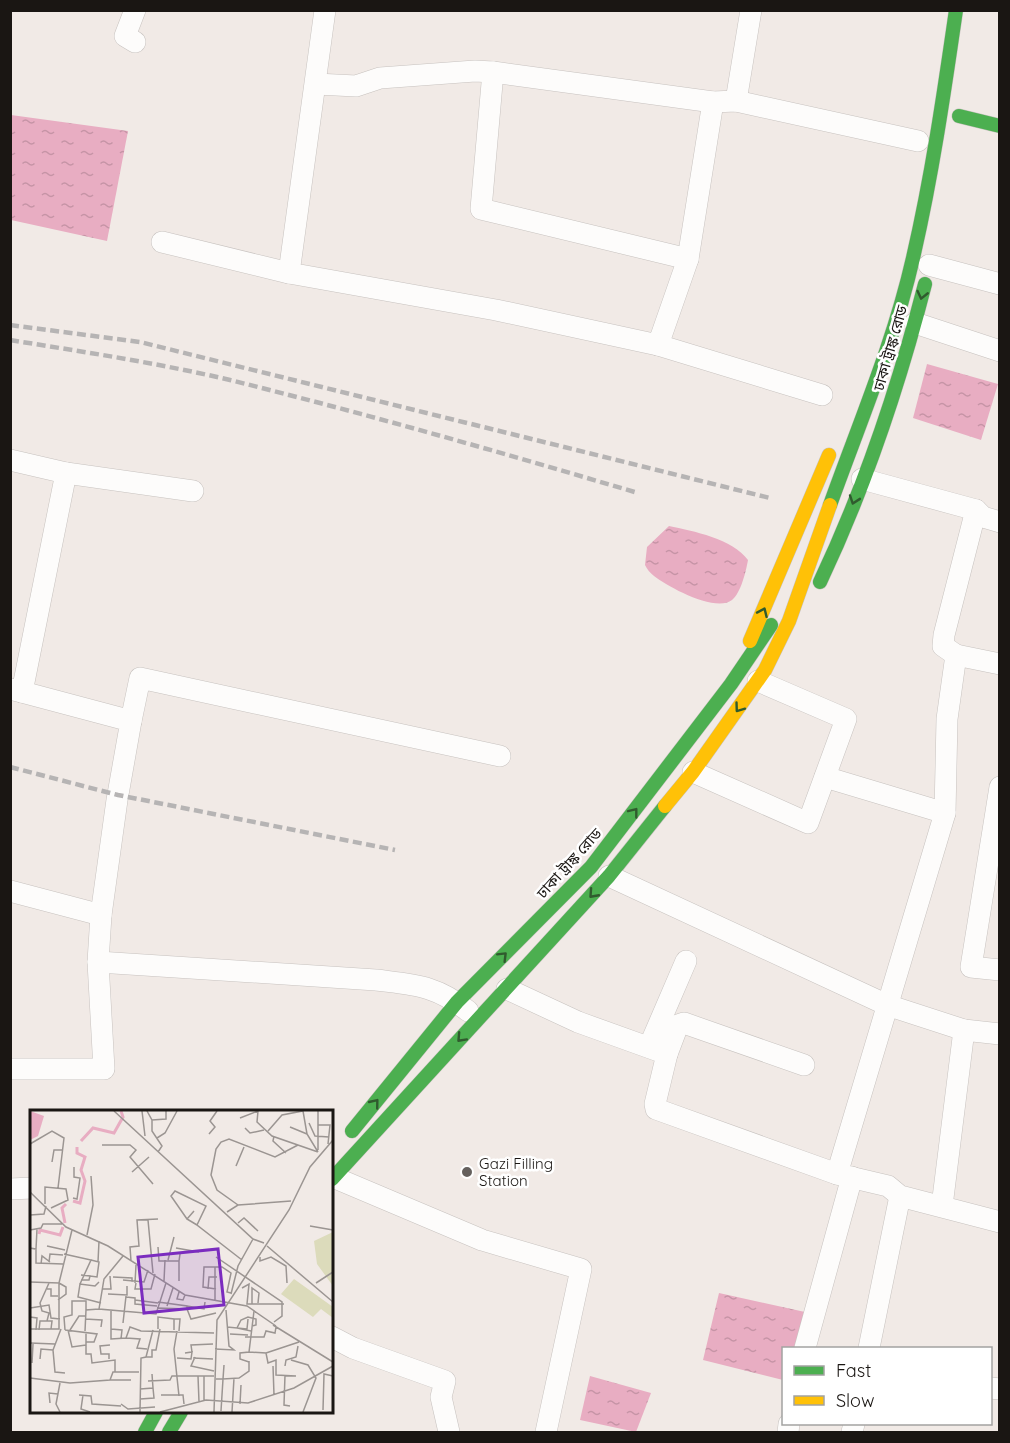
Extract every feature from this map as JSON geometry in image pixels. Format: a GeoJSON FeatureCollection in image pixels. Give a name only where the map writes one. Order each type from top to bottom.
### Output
{"type":"FeatureCollection","features":[{"type":"Feature","properties":{"kind":"main road","name":"ঢাকা ট্রাঙ্ক রোড"},"geometry":{"type":"LineString","coordinates":[[761,675],[789,621],[893,328],[913,259],[940,124],[956,10]]}},
{"type":"Feature","properties":{"kind":"main road"},"geometry":{"type":"LineString","coordinates":[[957,134],[960,110],[999,126]]}},
{"type":"Feature","properties":{"kind":"main road","name":"ঢাকা ট্রাঙ্ক রোড"},"geometry":{"type":"LineString","coordinates":[[333,1177],[609,876],[693,772],[761,675],[784,650],[811,602],[842,536],[891,401],[915,323],[930,260]]}},
{"type":"Feature","properties":{"kind":"main road"},"geometry":{"type":"LineString","coordinates":[[731,684],[771,595],[834,443]]}},
{"type":"Feature","properties":{"kind":"main road","name":"ঢাকা ট্রাঙ্ক রোড"},"geometry":{"type":"LineString","coordinates":[[344,1141],[457,1002],[591,867],[731,684],[802,581]]}},
{"type":"Feature","properties":{"kind":"main road"},"geometry":{"type":"LineString","coordinates":[[145,1432],[155,1413]]}},
{"type":"Feature","properties":{"kind":"main road"},"geometry":{"type":"LineString","coordinates":[[169,1432],[180,1413]]}},
{"type":"Feature","properties":{"kind":"street"},"geometry":{"type":"LineString","coordinates":[[135,10],[125,36],[135,42]]}},
{"type":"Feature","properties":{"kind":"street"},"geometry":{"type":"LineString","coordinates":[[289,273],[325,10]]}},
{"type":"Feature","properties":{"kind":"street"},"geometry":{"type":"LineString","coordinates":[[736,100],[751,10]]}},
{"type":"Feature","properties":{"kind":"street"},"geometry":{"type":"LineString","coordinates":[[316,84],[356,86],[380,78],[475,71],[494,72],[713,102],[736,100],[918,140]]}},
{"type":"Feature","properties":{"kind":"street"},"geometry":{"type":"LineString","coordinates":[[494,72],[481,209],[688,259]]}},
{"type":"Feature","properties":{"kind":"street"},"geometry":{"type":"LineString","coordinates":[[658,345],[688,259],[713,102]]}},
{"type":"Feature","properties":{"kind":"street"},"geometry":{"type":"LineString","coordinates":[[162,242],[289,273],[496,309],[658,345],[822,395]]}},
{"type":"Feature","properties":{"kind":"street"},"geometry":{"type":"LineString","coordinates":[[930,260],[999,284]]}},
{"type":"Feature","properties":{"kind":"street"},"geometry":{"type":"LineString","coordinates":[[915,323],[999,351]]}},
{"type":"Feature","properties":{"kind":"street"},"geometry":{"type":"LineString","coordinates":[[10,460],[66,473],[193,490]]}},
{"type":"Feature","properties":{"kind":"street"},"geometry":{"type":"LineString","coordinates":[[66,473],[16,690],[131,721]]}},
{"type":"Feature","properties":{"kind":"street"},"geometry":{"type":"LineString","coordinates":[[862,479],[976,510],[983,517],[999,522]]}},
{"type":"Feature","properties":{"kind":"street"},"geometry":{"type":"LineString","coordinates":[[976,510],[944,635],[944,646],[956,655],[999,664]]}},
{"type":"Feature","properties":{"kind":"street"},"geometry":{"type":"LineString","coordinates":[[805,1347],[844,1176],[888,1005],[945,813],[947,719],[956,655]]}},
{"type":"Feature","properties":{"kind":"street"},"geometry":{"type":"LineString","coordinates":[[693,772],[808,823],[846,719],[761,675]]}},
{"type":"Feature","properties":{"kind":"street"},"geometry":{"type":"LineString","coordinates":[[10,1069],[105,1069],[98,962],[101,915],[117,800],[140,678],[500,756]]}},
{"type":"Feature","properties":{"kind":"street"},"geometry":{"type":"LineString","coordinates":[[825,777],[945,813]]}},
{"type":"Feature","properties":{"kind":"street"},"geometry":{"type":"LineString","coordinates":[[999,787],[971,967],[999,970]]}},
{"type":"Feature","properties":{"kind":"street"},"geometry":{"type":"LineString","coordinates":[[609,876],[888,1005],[964,1030],[999,1034]]}},
{"type":"Feature","properties":{"kind":"street"},"geometry":{"type":"LineString","coordinates":[[10,891],[101,915]]}},
{"type":"Feature","properties":{"kind":"street"},"geometry":{"type":"LineString","coordinates":[[686,961],[658,1050],[656,1109],[844,1176],[888,1186],[900,1196],[999,1222]]}},
{"type":"Feature","properties":{"kind":"street"},"geometry":{"type":"LineString","coordinates":[[98,962],[376,980],[417,986],[440,991],[479,1020]]}},
{"type":"Feature","properties":{"kind":"street"},"geometry":{"type":"LineString","coordinates":[[507,989],[578,1023],[658,1050]]}},
{"type":"Feature","properties":{"kind":"street"},"geometry":{"type":"LineString","coordinates":[[658,1050],[678,1025],[684,1023],[804,1065]]}},
{"type":"Feature","properties":{"kind":"street"},"geometry":{"type":"LineString","coordinates":[[942,1206],[964,1030]]}},
{"type":"Feature","properties":{"kind":"street"},"geometry":{"type":"LineString","coordinates":[[333,1178],[482,1240],[581,1269],[546,1432]]}},
{"type":"Feature","properties":{"kind":"street"},"geometry":{"type":"LineString","coordinates":[[10,1189],[30,1188]]}},
{"type":"Feature","properties":{"kind":"street"},"geometry":{"type":"LineString","coordinates":[[869,1347],[900,1196]]}},
{"type":"Feature","properties":{"kind":"street"},"geometry":{"type":"LineString","coordinates":[[333,1338],[353,1348],[445,1381],[441,1397],[449,1432]]}},
{"type":"Feature","properties":{"kind":"water"},"geometry":{"type":"Polygon","coordinates":[[[11,115],[128,131],[107,241],[11,220],[11,115]]]}},
{"type":"Feature","properties":{"kind":"water"},"geometry":{"type":"Polygon","coordinates":[[[927,364],[998,384],[981,440],[913,418],[927,364]]]}},
{"type":"Feature","properties":{"kind":"water"},"geometry":{"type":"Polygon","coordinates":[[[669,526],[701,533],[723,541],[748,560],[740,587],[732,600],[715,603],[692,597],[661,581],[650,572],[645,565],[647,547],[669,526]]]}},
{"type":"Feature","properties":{"kind":"water"},"geometry":{"type":"Polygon","coordinates":[[[719,1293],[805,1312],[796,1347],[782,1347],[782,1380],[703,1360],[719,1293]]]}},
{"type":"Feature","properties":{"kind":"water"},"geometry":{"type":"Polygon","coordinates":[[[590,1376],[651,1393],[636,1432],[580,1420],[590,1376]]]}},
{"type":"Feature","properties":{"kind":"railway"},"geometry":{"type":"LineString","coordinates":[[10,325],[140,342],[770,498]]}},
{"type":"Feature","properties":{"kind":"railway"},"geometry":{"type":"LineString","coordinates":[[10,340],[148,363],[230,380],[435,434],[638,493]]}},
{"type":"Feature","properties":{"kind":"railway"},"geometry":{"type":"LineString","coordinates":[[10,767],[118,795],[395,850]]}},
{"type":"Feature","properties":{"kind":"traffic: fast"},"geometry":{"type":"LineString","coordinates":[[830,505],[886,352],[905,289],[932,165],[956,10]]}},
{"type":"Feature","properties":{"kind":"traffic: fast"},"geometry":{"type":"LineString","coordinates":[[959,116],[1000,126]]}},
{"type":"Feature","properties":{"kind":"traffic: fast"},"geometry":{"type":"LineString","coordinates":[[820,582],[852,510],[880,435],[925,284]]}},
{"type":"Feature","properties":{"kind":"traffic: fast"},"geometry":{"type":"LineString","coordinates":[[352,1131],[457,1002],[591,867],[731,684],[771,625]]}},
{"type":"Feature","properties":{"kind":"traffic: fast"},"geometry":{"type":"LineString","coordinates":[[333,1178],[609,876],[665,806]]}},
{"type":"Feature","properties":{"kind":"traffic: fast"},"geometry":{"type":"LineString","coordinates":[[145,1432],[155,1413]]}},
{"type":"Feature","properties":{"kind":"traffic: fast"},"geometry":{"type":"LineString","coordinates":[[169,1432],[180,1413]]}},
{"type":"Feature","properties":{"kind":"traffic: slow"},"geometry":{"type":"LineString","coordinates":[[750,641],[829,455]]}},
{"type":"Feature","properties":{"kind":"traffic: slow"},"geometry":{"type":"LineString","coordinates":[[665,806],[693,772],[765,670],[789,621],[830,505]]}},
{"type":"Feature","properties":{"kind":"place","name":"Gazi Filling Station"},"geometry":{"type":"Point","coordinates":[467,1172]}}]}
